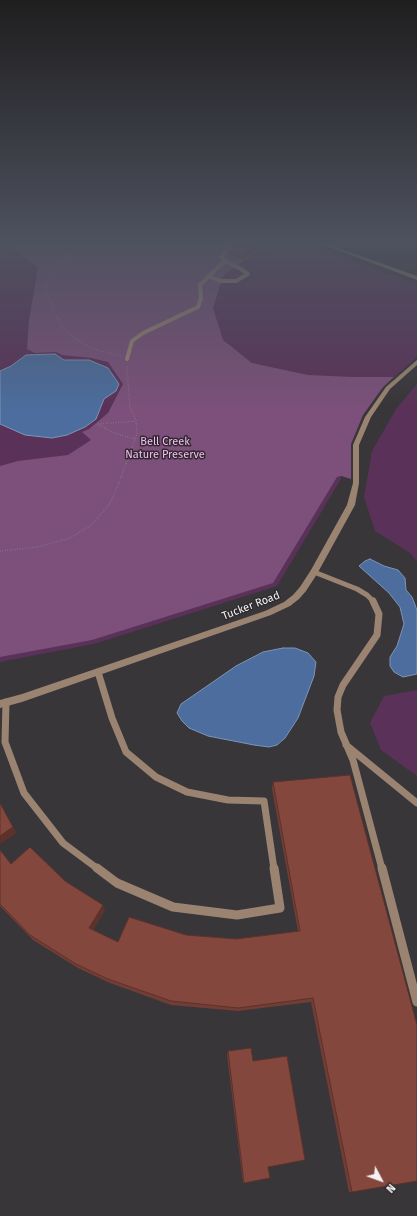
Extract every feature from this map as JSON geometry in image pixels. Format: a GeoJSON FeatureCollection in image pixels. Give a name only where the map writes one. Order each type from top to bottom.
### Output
{"type":"FeatureCollection","features":[{"type":"Feature","properties":{"kind":"street","name":"Tucker Road"},"geometry":{"type":"LineString","coordinates":[[3,703],[98,672],[277,609],[287,604],[304,590],[351,505],[356,483],[356,445],[368,417],[388,388],[417,362]]}},
{"type":"Feature","properties":{"kind":"lane"},"geometry":{"type":"LineString","coordinates":[[127,358],[132,341],[143,333],[198,307],[201,297]]}},
{"type":"Feature","properties":{"kind":"lane"},"geometry":{"type":"LineString","coordinates":[[314,572],[357,589],[367,595],[375,604],[379,614],[380,625],[377,635],[343,685],[338,697],[338,721],[345,744],[353,760],[417,1002]]}},
{"type":"Feature","properties":{"kind":"lane"},"geometry":{"type":"LineString","coordinates":[[3,703],[5,742],[24,793],[63,844],[117,883],[173,907],[237,915],[280,908],[264,801],[228,800],[187,792],[156,778],[126,752],[112,718],[98,672]]}},
{"type":"Feature","properties":{"kind":"lane"},"geometry":{"type":"LineString","coordinates":[[345,744],[417,803]]}},
{"type":"Feature","properties":{"kind":"path"},"geometry":{"type":"LineString","coordinates":[[0,551],[38,547],[70,538],[91,525],[109,505],[117,488],[137,434],[136,421],[130,407],[127,358],[91,348],[72,336],[62,327],[48,297]]}},
{"type":"Feature","properties":{"kind":"path"},"geometry":{"type":"LineString","coordinates":[[135,439],[114,433],[97,424],[136,421]]}},
{"type":"Feature","properties":{"kind":"green space","name":"Bell Creek Nature Preserve"},"geometry":{"type":"Polygon","coordinates":[[[0,297],[417,297],[417,357],[394,377],[376,377],[328,421],[341,479],[277,586],[94,644],[0,662],[0,297]]]}},
{"type":"Feature","properties":{"kind":"green space","name":"Bell Creek Nature Preserve"},"geometry":{"type":"Polygon","coordinates":[[[33,297],[217,297],[213,308],[223,340],[252,363],[308,375],[394,377],[383,387],[363,415],[351,444],[351,479],[341,476],[337,477],[273,583],[92,640],[0,657],[0,466],[18,461],[68,455],[91,440],[82,432],[89,429],[108,413],[123,384],[108,362],[91,358],[62,355],[56,352],[35,353],[27,349],[29,320],[33,297]]]}},
{"type":"Feature","properties":{"kind":"green space"},"geometry":{"type":"Polygon","coordinates":[[[417,384],[417,562],[410,553],[375,531],[364,497],[372,451],[396,409],[417,384]]]}},
{"type":"Feature","properties":{"kind":"green space"},"geometry":{"type":"Polygon","coordinates":[[[417,690],[417,776],[381,750],[370,723],[384,696],[417,690]]]}},
{"type":"Feature","properties":{"kind":"water"},"geometry":{"type":"Polygon","coordinates":[[[55,354],[64,360],[89,360],[108,368],[119,384],[116,391],[104,399],[96,419],[85,427],[67,435],[52,438],[25,435],[0,424],[0,371],[11,366],[26,355],[55,354]]]}},
{"type":"Feature","properties":{"kind":"water"},"geometry":{"type":"Polygon","coordinates":[[[370,559],[384,566],[398,570],[405,578],[406,590],[412,597],[417,610],[417,674],[403,677],[394,672],[390,666],[390,657],[397,646],[404,624],[400,607],[389,593],[359,566],[370,559]]]}},
{"type":"Feature","properties":{"kind":"water"},"geometry":{"type":"Polygon","coordinates":[[[283,648],[295,648],[308,653],[316,662],[314,676],[298,718],[285,738],[277,745],[269,747],[208,736],[189,728],[182,721],[177,713],[181,704],[236,666],[263,652],[283,648]]]}},
{"type":"Feature","properties":{"kind":"building"},"geometry":{"type":"Polygon","coordinates":[[[350,775],[417,1025],[417,1181],[352,1192],[313,998],[238,1008],[171,1001],[108,979],[76,964],[30,935],[0,904],[0,850],[11,864],[30,847],[65,881],[103,905],[89,928],[118,942],[129,917],[186,935],[236,939],[300,931],[273,782],[350,775]]]}},
{"type":"Feature","properties":{"kind":"building"},"geometry":{"type":"Polygon","coordinates":[[[0,803],[13,827],[0,836],[0,803]]]}},
{"type":"Feature","properties":{"kind":"building"},"geometry":{"type":"Polygon","coordinates":[[[251,1048],[253,1061],[287,1056],[305,1160],[268,1167],[270,1178],[244,1183],[228,1051],[251,1048]]]}}]}
